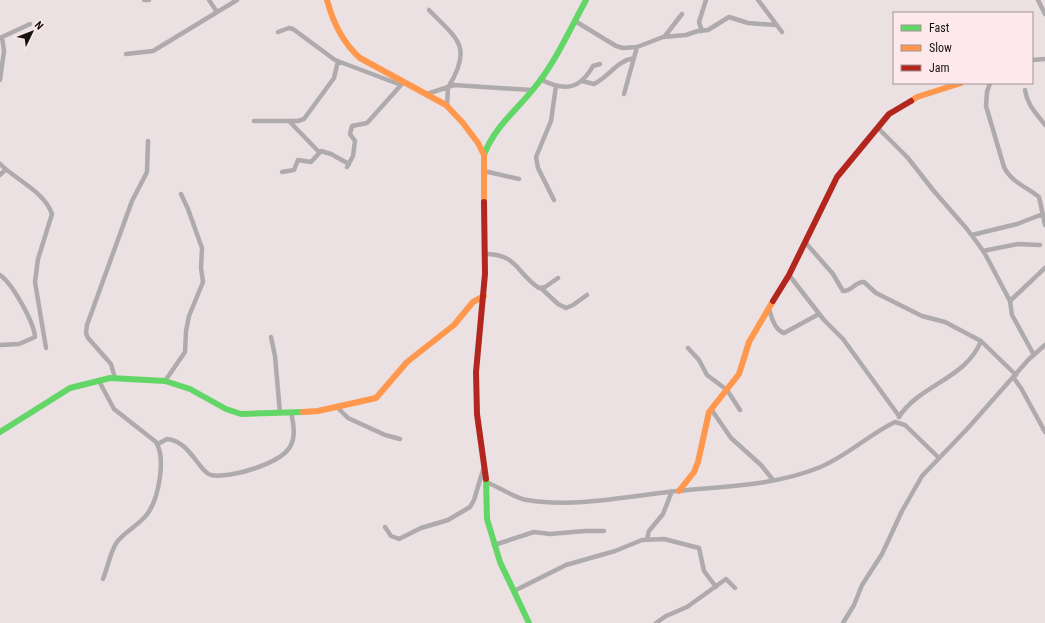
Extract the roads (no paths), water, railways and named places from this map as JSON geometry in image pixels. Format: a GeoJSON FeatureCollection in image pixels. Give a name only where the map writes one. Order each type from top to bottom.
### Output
{"type":"FeatureCollection","features":[{"type":"Feature","properties":{"kind":"street"},"geometry":{"type":"LineString","coordinates":[[144,0],[149,0]]}},
{"type":"Feature","properties":{"kind":"street"},"geometry":{"type":"LineString","coordinates":[[209,0],[217,12]]}},
{"type":"Feature","properties":{"kind":"street"},"geometry":{"type":"LineString","coordinates":[[126,54],[153,51],[237,0]]}},
{"type":"Feature","properties":{"kind":"street"},"geometry":{"type":"LineString","coordinates":[[327,0],[335,25],[345,44],[360,58],[402,84]]}},
{"type":"Feature","properties":{"kind":"street"},"geometry":{"type":"LineString","coordinates":[[529,623],[494,545],[487,519],[486,482],[477,414],[476,372],[484,296],[484,155],[486,146],[494,133],[532,90],[540,78],[586,0]]}},
{"type":"Feature","properties":{"kind":"street"},"geometry":{"type":"LineString","coordinates":[[702,31],[699,22],[706,0]]}},
{"type":"Feature","properties":{"kind":"street"},"geometry":{"type":"LineString","coordinates":[[758,0],[782,32]]}},
{"type":"Feature","properties":{"kind":"street"},"geometry":{"type":"LineString","coordinates":[[1038,0],[1045,14]]}},
{"type":"Feature","properties":{"kind":"street"},"geometry":{"type":"LineString","coordinates":[[429,10],[449,29],[460,44],[460,63],[448,86],[447,106]]}},
{"type":"Feature","properties":{"kind":"street"},"geometry":{"type":"LineString","coordinates":[[664,37],[682,14]]}},
{"type":"Feature","properties":{"kind":"street"},"geometry":{"type":"LineString","coordinates":[[575,21],[616,46],[623,48],[637,48],[664,37],[686,35],[714,28],[729,17],[748,22],[776,25]]}},
{"type":"Feature","properties":{"kind":"street"},"geometry":{"type":"LineString","coordinates":[[0,80],[4,51],[1,38],[30,24]]}},
{"type":"Feature","properties":{"kind":"street"},"geometry":{"type":"LineString","coordinates":[[278,32],[289,28],[293,29],[338,61],[427,94],[447,106],[478,143],[484,155]]}},
{"type":"Feature","properties":{"kind":"street"},"geometry":{"type":"LineString","coordinates":[[624,94],[637,48]]}},
{"type":"Feature","properties":{"kind":"street"},"geometry":{"type":"LineString","coordinates":[[582,80],[594,84],[621,62],[634,58]]}},
{"type":"Feature","properties":{"kind":"street"},"geometry":{"type":"LineString","coordinates":[[1033,60],[1045,59]]}},
{"type":"Feature","properties":{"kind":"street"},"geometry":{"type":"LineString","coordinates":[[254,121],[298,121],[308,115],[334,78],[338,61]]}},
{"type":"Feature","properties":{"kind":"street"},"geometry":{"type":"LineString","coordinates":[[540,78],[556,86],[570,87],[582,80],[593,66],[600,64]]}},
{"type":"Feature","properties":{"kind":"street"},"geometry":{"type":"LineString","coordinates":[[289,121],[318,152],[331,154],[348,166],[353,156],[355,141],[350,134],[352,126],[367,122],[402,84]]}},
{"type":"Feature","properties":{"kind":"street"},"geometry":{"type":"LineString","coordinates":[[679,490],[694,472],[698,462],[706,420],[711,409],[739,374],[746,348],[789,275],[837,177],[889,114],[917,97],[958,84]]}},
{"type":"Feature","properties":{"kind":"street"},"geometry":{"type":"LineString","coordinates":[[990,84],[986,92],[986,106],[1004,167],[1008,175],[1027,190],[1040,197],[1045,225]]}},
{"type":"Feature","properties":{"kind":"street"},"geometry":{"type":"LineString","coordinates":[[427,94],[448,86],[466,85],[532,90]]}},
{"type":"Feature","properties":{"kind":"street"},"geometry":{"type":"LineString","coordinates":[[554,200],[538,168],[536,157],[551,121],[556,86]]}},
{"type":"Feature","properties":{"kind":"street"},"geometry":{"type":"LineString","coordinates":[[1025,90],[1026,99],[1045,125]]}},
{"type":"Feature","properties":{"kind":"street"},"geometry":{"type":"LineString","coordinates":[[878,128],[908,158],[933,190],[972,235],[983,251],[1010,301],[1016,322],[1034,354]]}},
{"type":"Feature","properties":{"kind":"street"},"geometry":{"type":"LineString","coordinates":[[116,378],[111,364],[88,338],[86,333],[87,326],[130,204],[148,172],[148,142]]}},
{"type":"Feature","properties":{"kind":"street"},"geometry":{"type":"LineString","coordinates":[[282,172],[294,170],[298,160],[311,162],[318,152]]}},
{"type":"Feature","properties":{"kind":"street"},"geometry":{"type":"LineString","coordinates":[[0,164],[5,170],[43,200],[50,208],[52,214],[38,258],[35,282],[46,348]]}},
{"type":"Feature","properties":{"kind":"street"},"geometry":{"type":"LineString","coordinates":[[0,175],[5,170]]}},
{"type":"Feature","properties":{"kind":"street"},"geometry":{"type":"LineString","coordinates":[[484,171],[519,179]]}},
{"type":"Feature","properties":{"kind":"street"},"geometry":{"type":"LineString","coordinates":[[165,381],[186,352],[186,331],[189,316],[203,282],[201,268],[202,248],[181,194]]}},
{"type":"Feature","properties":{"kind":"street"},"geometry":{"type":"LineString","coordinates":[[972,235],[1017,224],[1043,214]]}},
{"type":"Feature","properties":{"kind":"street"},"geometry":{"type":"LineString","coordinates":[[805,242],[833,274],[843,291],[847,291],[862,282],[876,293],[922,316],[945,322],[981,341],[1014,376],[1045,432]]}},
{"type":"Feature","properties":{"kind":"street"},"geometry":{"type":"LineString","coordinates":[[983,251],[1018,244],[1040,245]]}},
{"type":"Feature","properties":{"kind":"street"},"geometry":{"type":"LineString","coordinates":[[485,254],[500,255],[508,258],[529,281],[542,289],[558,304],[566,308],[587,295]]}},
{"type":"Feature","properties":{"kind":"street"},"geometry":{"type":"LineString","coordinates":[[1010,301],[1045,268]]}},
{"type":"Feature","properties":{"kind":"street"},"geometry":{"type":"LineString","coordinates":[[0,275],[10,284],[17,295],[35,336],[20,344],[0,345]]}},
{"type":"Feature","properties":{"kind":"street"},"geometry":{"type":"LineString","coordinates":[[789,275],[819,314],[843,339],[899,416]]}},
{"type":"Feature","properties":{"kind":"street"},"geometry":{"type":"LineString","coordinates":[[542,289],[558,278]]}},
{"type":"Feature","properties":{"kind":"street"},"geometry":{"type":"LineString","coordinates":[[0,432],[23,419],[70,388],[116,378],[165,381],[190,389],[226,410],[237,414],[318,411],[376,398],[407,362],[454,325],[473,302],[484,296]]}},
{"type":"Feature","properties":{"kind":"street"},"geometry":{"type":"LineString","coordinates":[[769,308],[772,319],[778,330],[784,333],[819,314]]}},
{"type":"Feature","properties":{"kind":"street"},"geometry":{"type":"LineString","coordinates":[[271,337],[275,356],[280,413]]}},
{"type":"Feature","properties":{"kind":"street"},"geometry":{"type":"LineString","coordinates":[[486,482],[500,487],[522,499],[541,502],[585,501],[679,490],[729,487],[773,480],[817,469],[836,460],[895,422],[899,416],[919,397],[944,381],[975,355],[981,341]]}},
{"type":"Feature","properties":{"kind":"street"},"geometry":{"type":"LineString","coordinates":[[842,623],[882,554],[915,486],[926,470],[939,458],[1034,354],[1045,345]]}},
{"type":"Feature","properties":{"kind":"street"},"geometry":{"type":"LineString","coordinates":[[688,348],[702,364],[707,375],[727,390],[740,410]]}},
{"type":"Feature","properties":{"kind":"street"},"geometry":{"type":"LineString","coordinates":[[98,381],[114,409],[149,435],[158,444],[160,476],[159,487],[149,512],[117,542],[103,579]]}},
{"type":"Feature","properties":{"kind":"street"},"geometry":{"type":"LineString","coordinates":[[337,407],[348,418],[385,435],[400,439]]}},
{"type":"Feature","properties":{"kind":"street"},"geometry":{"type":"LineString","coordinates":[[711,409],[731,438],[761,465],[773,480]]}},
{"type":"Feature","properties":{"kind":"street"},"geometry":{"type":"LineString","coordinates":[[158,444],[168,439],[177,442],[191,452],[204,469],[211,475],[236,473],[274,461],[286,453],[293,439],[290,412]]}},
{"type":"Feature","properties":{"kind":"street"},"geometry":{"type":"LineString","coordinates":[[895,422],[905,425],[939,458]]}},
{"type":"Feature","properties":{"kind":"street"},"geometry":{"type":"LineString","coordinates":[[386,527],[391,536],[399,539],[460,513],[473,503],[484,468]]}},
{"type":"Feature","properties":{"kind":"street"},"geometry":{"type":"LineString","coordinates":[[647,539],[649,530],[655,525],[663,514],[672,491]]}},
{"type":"Feature","properties":{"kind":"street"},"geometry":{"type":"LineString","coordinates":[[494,545],[534,532],[550,534],[604,531]]}},
{"type":"Feature","properties":{"kind":"street"},"geometry":{"type":"LineString","coordinates":[[514,591],[566,565],[615,551],[647,539],[664,538],[698,548],[704,570],[716,587]]}},
{"type":"Feature","properties":{"kind":"street"},"geometry":{"type":"LineString","coordinates":[[656,623],[666,616],[687,607],[726,579],[735,588]]}}]}
